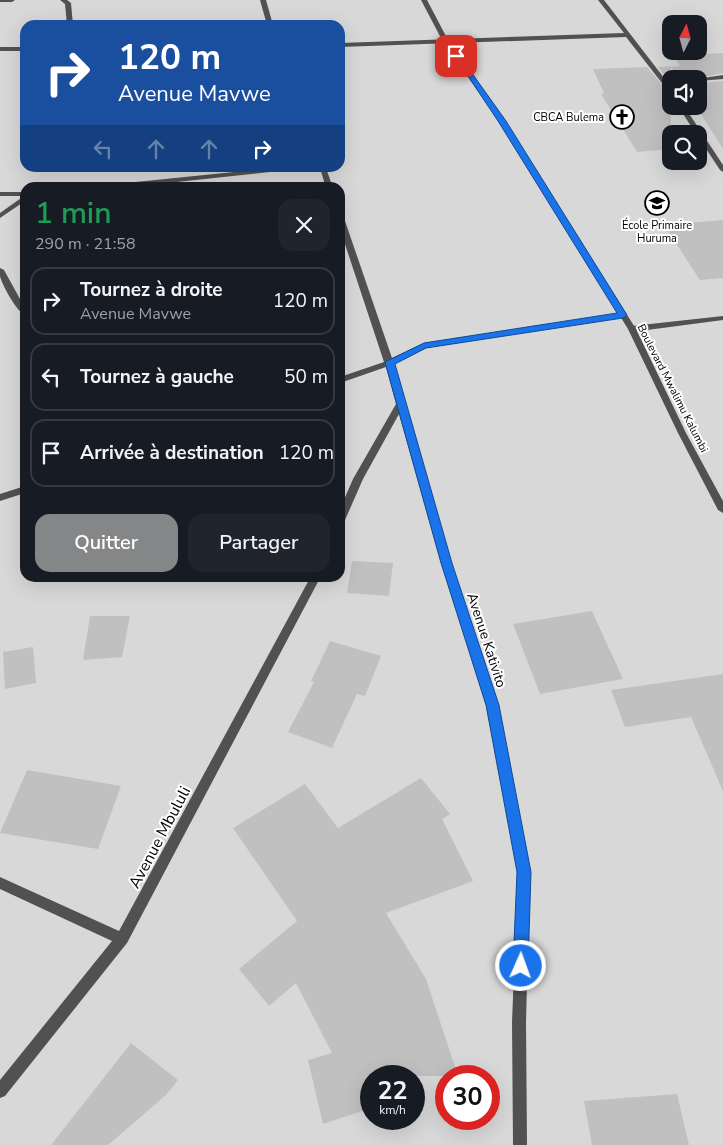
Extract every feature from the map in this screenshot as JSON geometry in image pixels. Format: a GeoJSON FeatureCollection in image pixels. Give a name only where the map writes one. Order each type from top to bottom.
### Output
{"type":"FeatureCollection","features":[{"type":"Feature","properties":{"kind":"street"},"geometry":{"type":"LineString","coordinates":[[0,0],[12,0]]}},
{"type":"Feature","properties":{"kind":"street"},"geometry":{"type":"LineString","coordinates":[[63,0],[68,3],[70,20]]}},
{"type":"Feature","properties":{"kind":"street"},"geometry":{"type":"LineString","coordinates":[[263,0],[269,20]]}},
{"type":"Feature","properties":{"kind":"street","name":"Boulevard Mwalimu Kalumbi"},"geometry":{"type":"LineString","coordinates":[[424,0],[445,40],[502,121],[632,330],[682,434],[723,510]]}},
{"type":"Feature","properties":{"kind":"street"},"geometry":{"type":"LineString","coordinates":[[602,0],[662,75]]}},
{"type":"Feature","properties":{"kind":"street"},"geometry":{"type":"LineString","coordinates":[[345,45],[629,35]]}},
{"type":"Feature","properties":{"kind":"street"},"geometry":{"type":"LineString","coordinates":[[0,49],[20,49]]}},
{"type":"Feature","properties":{"kind":"street"},"geometry":{"type":"LineString","coordinates":[[707,78],[723,77]]}},
{"type":"Feature","properties":{"kind":"street"},"geometry":{"type":"LineString","coordinates":[[687,115],[723,170]]}},
{"type":"Feature","properties":{"kind":"street"},"geometry":{"type":"LineString","coordinates":[[154,182],[250,172]]}},
{"type":"Feature","properties":{"kind":"street"},"geometry":{"type":"LineString","coordinates":[[0,194],[20,194]]}},
{"type":"Feature","properties":{"kind":"street"},"geometry":{"type":"LineString","coordinates":[[0,216],[20,202]]}},
{"type":"Feature","properties":{"kind":"street","name":"Avenue Kativito"},"geometry":{"type":"LineString","coordinates":[[345,233],[389,362],[446,563],[492,705],[524,872],[519,1022],[520,1145]]}},
{"type":"Feature","properties":{"kind":"street"},"geometry":{"type":"LineString","coordinates":[[0,270],[20,307]]}},
{"type":"Feature","properties":{"kind":"street"},"geometry":{"type":"LineString","coordinates":[[345,378],[389,362],[424,346],[623,315]]}},
{"type":"Feature","properties":{"kind":"street"},"geometry":{"type":"LineString","coordinates":[[632,330],[723,318]]}},
{"type":"Feature","properties":{"kind":"street"},"geometry":{"type":"LineString","coordinates":[[345,509],[358,479],[400,405]]}},
{"type":"Feature","properties":{"kind":"street"},"geometry":{"type":"LineString","coordinates":[[0,498],[20,491]]}},
{"type":"Feature","properties":{"kind":"street","name":"Avenue Mbululi"},"geometry":{"type":"LineString","coordinates":[[0,1091],[122,939],[313,582]]}},
{"type":"Feature","properties":{"kind":"street"},"geometry":{"type":"LineString","coordinates":[[0,883],[122,939]]}},
{"type":"Feature","properties":{"kind":"shaded area"},"geometry":{"type":"Polygon","coordinates":[[[0,0],[723,0],[723,1145],[0,1145],[0,0]]]}},
{"type":"Feature","properties":{"kind":"building"},"geometry":{"type":"Polygon","coordinates":[[[723,53],[723,73],[707,76],[707,70],[673,70],[671,67],[671,70],[662,70],[662,72],[658,67],[680,66],[676,60],[708,60],[708,54],[723,53]]]}},
{"type":"Feature","properties":{"kind":"building"},"geometry":{"type":"Polygon","coordinates":[[[647,67],[662,84],[662,115],[671,115],[671,125],[662,125],[662,150],[637,152],[601,94],[604,93],[593,69],[647,67]]]}},
{"type":"Feature","properties":{"kind":"building"},"geometry":{"type":"Polygon","coordinates":[[[723,81],[723,149],[702,115],[707,115],[707,82],[723,81]]]}},
{"type":"Feature","properties":{"kind":"building"},"geometry":{"type":"Polygon","coordinates":[[[723,220],[723,278],[700,280],[664,225],[723,220]]]}},
{"type":"Feature","properties":{"kind":"building"},"geometry":{"type":"Polygon","coordinates":[[[352,561],[393,563],[389,596],[347,593],[352,561]]]}},
{"type":"Feature","properties":{"kind":"building"},"geometry":{"type":"Polygon","coordinates":[[[592,611],[623,679],[540,694],[513,624],[592,611]]]}},
{"type":"Feature","properties":{"kind":"building"},"geometry":{"type":"Polygon","coordinates":[[[90,616],[130,616],[122,657],[83,660],[90,616]]]}},
{"type":"Feature","properties":{"kind":"building"},"geometry":{"type":"Polygon","coordinates":[[[330,641],[381,656],[365,696],[357,694],[332,748],[288,732],[314,682],[311,681],[330,641]]]}},
{"type":"Feature","properties":{"kind":"building"},"geometry":{"type":"Polygon","coordinates":[[[33,647],[36,683],[5,689],[3,652],[33,647]]]}},
{"type":"Feature","properties":{"kind":"building"},"geometry":{"type":"Polygon","coordinates":[[[723,674],[723,791],[691,717],[625,727],[611,690],[723,674]]]}},
{"type":"Feature","properties":{"kind":"building"},"geometry":{"type":"Polygon","coordinates":[[[27,770],[121,786],[98,849],[0,833],[27,770]]]}},
{"type":"Feature","properties":{"kind":"building"},"geometry":{"type":"Polygon","coordinates":[[[421,778],[450,814],[442,819],[473,881],[386,913],[426,979],[454,1065],[435,1065],[435,1076],[425,1076],[425,1065],[360,1065],[360,1112],[323,1124],[308,1060],[332,1053],[296,983],[269,1006],[239,969],[297,921],[233,828],[305,784],[338,828],[421,778]]]}},
{"type":"Feature","properties":{"kind":"building"},"geometry":{"type":"Polygon","coordinates":[[[131,1043],[178,1080],[166,1095],[108,1145],[51,1145],[131,1043]]]}},
{"type":"Feature","properties":{"kind":"building"},"geometry":{"type":"Polygon","coordinates":[[[677,1094],[689,1145],[592,1145],[584,1101],[677,1094]]]}},
{"type":"Feature","properties":{"kind":"place","name":"CBCA Bulema"},"geometry":{"type":"Point","coordinates":[622,117]}},
{"type":"Feature","properties":{"kind":"place","name":"École Primaire Huruma"},"geometry":{"type":"Point","coordinates":[657,203]}},
{"type":"Feature","properties":{"kind":"route"},"geometry":{"type":"LineString","coordinates":[[456,56],[502,121],[623,315],[424,346],[389,362],[446,563],[492,705],[524,872],[521,966]]}}]}
